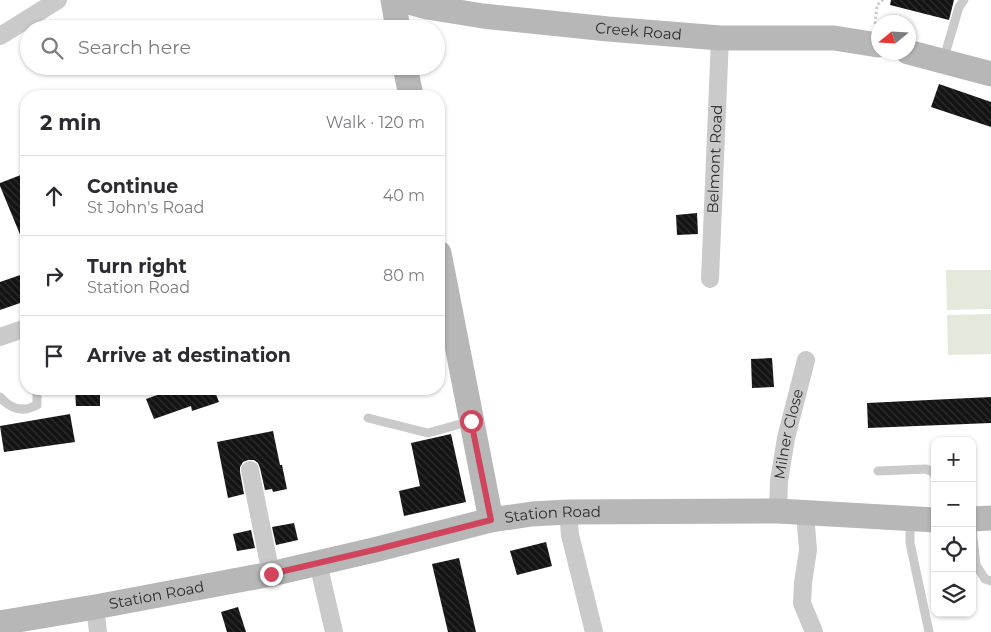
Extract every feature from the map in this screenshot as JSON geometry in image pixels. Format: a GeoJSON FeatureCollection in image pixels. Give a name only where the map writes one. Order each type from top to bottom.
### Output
{"type":"FeatureCollection","features":[{"type":"Feature","properties":{"kind":"main road"},"geometry":{"type":"LineString","coordinates":[[392,0],[396,20]]}},
{"type":"Feature","properties":{"kind":"main road","name":"Creek Road"},"geometry":{"type":"LineString","coordinates":[[401,0],[427,7],[483,16],[608,29],[720,38],[834,38],[871,44]]}},
{"type":"Feature","properties":{"kind":"main road"},"geometry":{"type":"LineString","coordinates":[[916,54],[991,74]]}},
{"type":"Feature","properties":{"kind":"main road"},"geometry":{"type":"LineString","coordinates":[[407,75],[410,90]]}},
{"type":"Feature","properties":{"kind":"main road"},"geometry":{"type":"LineString","coordinates":[[445,284],[491,520]]}},
{"type":"Feature","properties":{"kind":"main road","name":"Station Road"},"geometry":{"type":"LineString","coordinates":[[0,623],[271,574],[491,520],[532,514],[568,512],[778,511],[931,520]]}},
{"type":"Feature","properties":{"kind":"main road"},"geometry":{"type":"LineString","coordinates":[[976,519],[991,518]]}},
{"type":"Feature","properties":{"kind":"street"},"geometry":{"type":"LineString","coordinates":[[26,20],[58,0]]}},
{"type":"Feature","properties":{"kind":"street"},"geometry":{"type":"LineString","coordinates":[[0,36],[20,24]]}},
{"type":"Feature","properties":{"kind":"street","name":"Belmont Road"},"geometry":{"type":"LineString","coordinates":[[710,279],[720,38]]}},
{"type":"Feature","properties":{"kind":"street"},"geometry":{"type":"LineString","coordinates":[[0,337],[20,330]]}},
{"type":"Feature","properties":{"kind":"street","name":"Milner Close"},"geometry":{"type":"LineString","coordinates":[[778,511],[786,438],[806,360]]}},
{"type":"Feature","properties":{"kind":"street"},"geometry":{"type":"LineString","coordinates":[[250,470],[271,574]]}},
{"type":"Feature","properties":{"kind":"street"},"geometry":{"type":"LineString","coordinates":[[568,512],[570,535],[594,632]]}},
{"type":"Feature","properties":{"kind":"street"},"geometry":{"type":"LineString","coordinates":[[805,513],[808,550],[802,603],[814,632]]}},
{"type":"Feature","properties":{"kind":"street"},"geometry":{"type":"LineString","coordinates":[[318,562],[334,632]]}},
{"type":"Feature","properties":{"kind":"street"},"geometry":{"type":"LineString","coordinates":[[95,607],[98,632]]}},
{"type":"Feature","properties":{"kind":"lane"},"geometry":{"type":"LineString","coordinates":[[943,61],[958,7],[964,0]]}},
{"type":"Feature","properties":{"kind":"lane"},"geometry":{"type":"LineString","coordinates":[[0,397],[7,404],[26,409],[37,404],[38,395]]}},
{"type":"Feature","properties":{"kind":"lane"},"geometry":{"type":"LineString","coordinates":[[368,418],[428,433],[471,421]]}},
{"type":"Feature","properties":{"kind":"lane"},"geometry":{"type":"LineString","coordinates":[[878,471],[926,469],[931,471]]}},
{"type":"Feature","properties":{"kind":"lane"},"geometry":{"type":"LineString","coordinates":[[910,520],[910,543],[930,632]]}},
{"type":"Feature","properties":{"kind":"lane"},"geometry":{"type":"LineString","coordinates":[[976,565],[985,579],[991,581]]}},
{"type":"Feature","properties":{"kind":"shaded area"},"geometry":{"type":"Polygon","coordinates":[[[946,270],[991,270],[991,309],[947,310],[946,270]]]}},
{"type":"Feature","properties":{"kind":"shaded area"},"geometry":{"type":"Polygon","coordinates":[[[991,314],[991,354],[948,355],[947,315],[991,314]]]}},
{"type":"Feature","properties":{"kind":"building"},"geometry":{"type":"Polygon","coordinates":[[[891,0],[954,0],[949,20],[890,5],[891,0]]]}},
{"type":"Feature","properties":{"kind":"building"},"geometry":{"type":"Polygon","coordinates":[[[939,84],[991,102],[991,127],[931,107],[939,84]]]}},
{"type":"Feature","properties":{"kind":"building"},"geometry":{"type":"Polygon","coordinates":[[[20,175],[20,234],[0,186],[0,183],[20,175]]]}},
{"type":"Feature","properties":{"kind":"building"},"geometry":{"type":"Polygon","coordinates":[[[697,213],[698,234],[677,235],[676,215],[697,213]]]}},
{"type":"Feature","properties":{"kind":"building"},"geometry":{"type":"Polygon","coordinates":[[[20,275],[20,303],[0,310],[0,282],[20,275]]]}},
{"type":"Feature","properties":{"kind":"building"},"geometry":{"type":"Polygon","coordinates":[[[772,358],[774,387],[752,388],[751,359],[772,358]]]}},
{"type":"Feature","properties":{"kind":"building"},"geometry":{"type":"Polygon","coordinates":[[[75,395],[100,395],[100,406],[76,406],[75,395]]]}},
{"type":"Feature","properties":{"kind":"building"},"geometry":{"type":"Polygon","coordinates":[[[157,395],[216,395],[219,402],[192,411],[191,406],[154,419],[146,399],[157,395]]]}},
{"type":"Feature","properties":{"kind":"building"},"geometry":{"type":"Polygon","coordinates":[[[991,397],[991,423],[868,428],[867,403],[991,397]]]}},
{"type":"Feature","properties":{"kind":"building"},"geometry":{"type":"Polygon","coordinates":[[[70,414],[75,442],[4,452],[0,426],[70,414]]]}},
{"type":"Feature","properties":{"kind":"building"},"geometry":{"type":"Polygon","coordinates":[[[273,431],[287,489],[273,492],[272,489],[265,490],[258,463],[254,460],[248,460],[243,462],[240,467],[244,494],[228,498],[217,442],[273,431]]]}},
{"type":"Feature","properties":{"kind":"building"},"geometry":{"type":"Polygon","coordinates":[[[451,434],[466,502],[404,516],[399,491],[420,486],[411,443],[451,434]]]}},
{"type":"Feature","properties":{"kind":"building"},"geometry":{"type":"Polygon","coordinates":[[[294,523],[298,540],[276,545],[272,527],[294,523]]]}},
{"type":"Feature","properties":{"kind":"building"},"geometry":{"type":"Polygon","coordinates":[[[251,530],[255,548],[237,551],[233,534],[251,530]]]}},
{"type":"Feature","properties":{"kind":"building"},"geometry":{"type":"Polygon","coordinates":[[[546,542],[552,566],[517,575],[510,551],[546,542]]]}},
{"type":"Feature","properties":{"kind":"building"},"geometry":{"type":"Polygon","coordinates":[[[459,558],[476,632],[448,632],[432,564],[459,558]]]}},
{"type":"Feature","properties":{"kind":"building"},"geometry":{"type":"Polygon","coordinates":[[[238,607],[246,632],[227,632],[221,612],[238,607]]]}},
{"type":"Feature","properties":{"kind":"route"},"geometry":{"type":"LineString","coordinates":[[271,574],[491,520],[471,421]]}}]}
